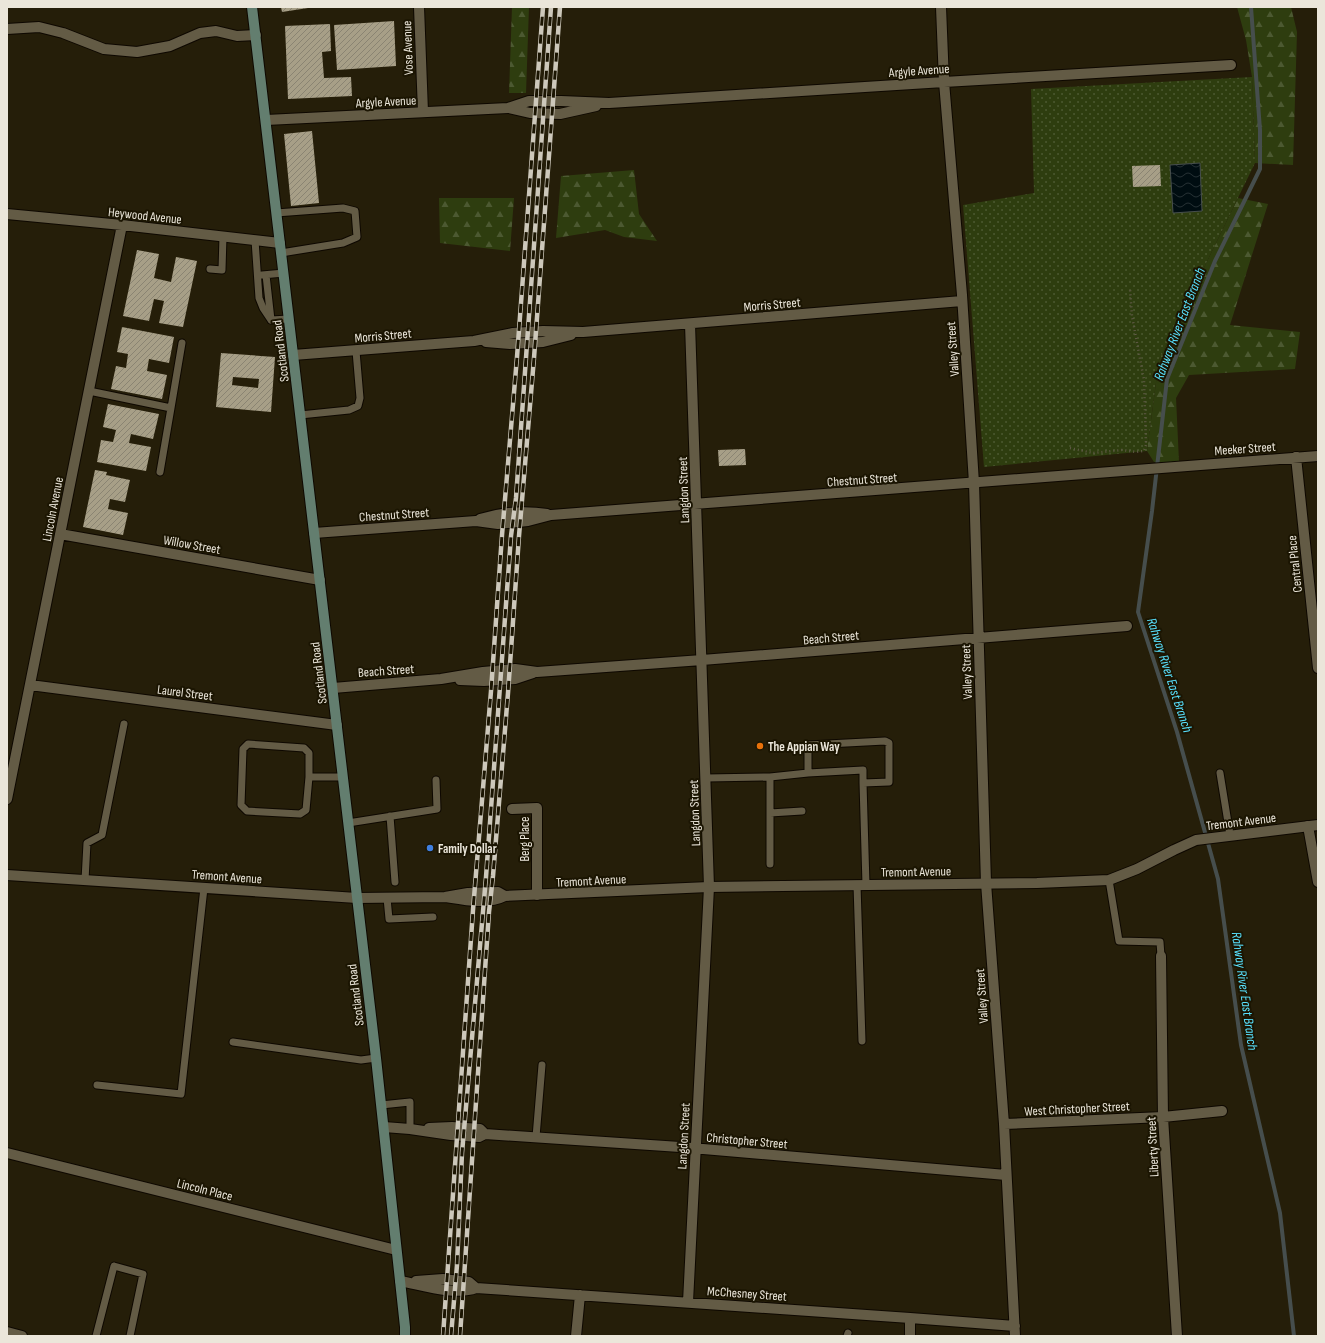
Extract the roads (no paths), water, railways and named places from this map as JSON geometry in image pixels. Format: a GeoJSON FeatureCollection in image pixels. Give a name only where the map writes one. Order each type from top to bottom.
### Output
{"type":"FeatureCollection","features":[{"type":"Feature","properties":{"kind":"main road","name":"Scotland Road"},"geometry":{"type":"LineString","coordinates":[[252,7],[384,1127],[405,1336]]}},
{"type":"Feature","properties":{"kind":"street","name":"Vose Avenue"},"geometry":{"type":"LineString","coordinates":[[419,7],[423,112]]}},
{"type":"Feature","properties":{"kind":"street","name":"Valley Street"},"geometry":{"type":"LineString","coordinates":[[941,7],[944,82],[962,301],[974,483],[986,883],[1004,1124],[1015,1331]]}},
{"type":"Feature","properties":{"kind":"street"},"geometry":{"type":"LineString","coordinates":[[7,29],[38,27],[63,33],[104,49],[137,52],[170,46],[205,32],[216,31],[236,36],[256,35]]}},
{"type":"Feature","properties":{"kind":"street","name":"Argyle Avenue"},"geometry":{"type":"LineString","coordinates":[[266,120],[508,108],[530,113],[560,114],[609,103],[1231,65]]}},
{"type":"Feature","properties":{"kind":"street","name":"Heywood Avenue"},"geometry":{"type":"LineString","coordinates":[[7,214],[223,236],[255,240],[281,248]]}},
{"type":"Feature","properties":{"kind":"street","name":"Lincoln Avenue"},"geometry":{"type":"LineString","coordinates":[[7,799],[122,225]]}},
{"type":"Feature","properties":{"kind":"street","name":"Morris Street"},"geometry":{"type":"LineString","coordinates":[[293,355],[474,341],[510,344],[543,342],[583,332],[962,301]]}},
{"type":"Feature","properties":{"kind":"street","name":"Langdon Street"},"geometry":{"type":"LineString","coordinates":[[688,1302],[710,888],[690,324]]}},
{"type":"Feature","properties":{"kind":"street","name":"Meeker Street"},"geometry":{"type":"LineString","coordinates":[[1174,466],[1318,456]]}},
{"type":"Feature","properties":{"kind":"street","name":"Central Place"},"geometry":{"type":"LineString","coordinates":[[1296,457],[1318,668]]}},
{"type":"Feature","properties":{"kind":"street","name":"Chestnut Street"},"geometry":{"type":"LineString","coordinates":[[314,533],[476,521],[498,524],[528,521],[551,515],[974,483],[1174,466]]}},
{"type":"Feature","properties":{"kind":"street","name":"Willow Street"},"geometry":{"type":"LineString","coordinates":[[60,534],[320,580]]}},
{"type":"Feature","properties":{"kind":"street","name":"Beach Street"},"geometry":{"type":"LineString","coordinates":[[333,688],[441,679],[484,681],[515,679],[537,672],[1127,626]]}},
{"type":"Feature","properties":{"kind":"street","name":"Laurel Street"},"geometry":{"type":"LineString","coordinates":[[30,685],[337,725]]}},
{"type":"Feature","properties":{"kind":"street","name":"Berg Place"},"geometry":{"type":"LineString","coordinates":[[512,810],[537,808],[537,895]]}},
{"type":"Feature","properties":{"kind":"street"},"geometry":{"type":"LineString","coordinates":[[1313,826],[1318,882]]}},
{"type":"Feature","properties":{"kind":"street","name":"Tremont Avenue"},"geometry":{"type":"LineString","coordinates":[[7,875],[357,898],[445,896],[469,901],[497,900],[504,896],[710,888],[1037,883],[1109,880],[1137,869],[1196,840],[1313,826]]}},
{"type":"Feature","properties":{"kind":"street","name":"Liberty Street"},"geometry":{"type":"LineString","coordinates":[[1161,956],[1164,1117],[1177,1336]]}},
{"type":"Feature","properties":{"kind":"street","name":"West Christopher Street"},"geometry":{"type":"LineString","coordinates":[[1004,1124],[1164,1117],[1222,1111]]}},
{"type":"Feature","properties":{"kind":"street","name":"Christopher Street"},"geometry":{"type":"LineString","coordinates":[[384,1127],[410,1129],[451,1136],[479,1138],[486,1134],[536,1137],[1006,1175]]}},
{"type":"Feature","properties":{"kind":"street","name":"Lincoln Place"},"geometry":{"type":"LineString","coordinates":[[7,1152],[396,1250]]}},
{"type":"Feature","properties":{"kind":"street","name":"McChesney Street"},"geometry":{"type":"LineString","coordinates":[[400,1281],[443,1289],[468,1291],[476,1288],[910,1318],[1015,1331]]}},
{"type":"Feature","properties":{"kind":"street"},"geometry":{"type":"LineString","coordinates":[[576,1336],[580,1295]]}},
{"type":"Feature","properties":{"kind":"street"},"geometry":{"type":"LineString","coordinates":[[910,1318],[910,1336]]}},
{"type":"Feature","properties":{"kind":"street"},"geometry":{"type":"LineString","coordinates":[[7,1332],[22,1336]]}},
{"type":"Feature","properties":{"kind":"lane"},"geometry":{"type":"LineString","coordinates":[[276,213],[342,208],[355,211],[357,237],[343,243],[281,248]]}},
{"type":"Feature","properties":{"kind":"lane"},"geometry":{"type":"LineString","coordinates":[[210,269],[222,270],[223,236]]}},
{"type":"Feature","properties":{"kind":"lane"},"geometry":{"type":"LineString","coordinates":[[255,240],[259,298],[263,308],[272,320]]}},
{"type":"Feature","properties":{"kind":"lane"},"geometry":{"type":"LineString","coordinates":[[257,275],[284,274]]}},
{"type":"Feature","properties":{"kind":"lane"},"geometry":{"type":"LineString","coordinates":[[266,275],[272,320]]}},
{"type":"Feature","properties":{"kind":"lane"},"geometry":{"type":"LineString","coordinates":[[272,320],[289,319]]}},
{"type":"Feature","properties":{"kind":"lane"},"geometry":{"type":"LineString","coordinates":[[160,472],[182,343]]}},
{"type":"Feature","properties":{"kind":"lane"},"geometry":{"type":"LineString","coordinates":[[300,415],[349,410],[358,406],[360,398],[356,350]]}},
{"type":"Feature","properties":{"kind":"lane"},"geometry":{"type":"LineString","coordinates":[[89,391],[171,408]]}},
{"type":"Feature","properties":{"kind":"lane"},"geometry":{"type":"LineString","coordinates":[[84,880],[86,842],[102,835],[124,724]]}},
{"type":"Feature","properties":{"kind":"lane"},"geometry":{"type":"LineString","coordinates":[[808,773],[808,745],[886,741],[890,743],[889,782],[864,783]]}},
{"type":"Feature","properties":{"kind":"lane"},"geometry":{"type":"LineString","coordinates":[[248,744],[304,748],[309,753],[309,777],[306,810],[300,814],[247,811],[241,805],[243,749],[248,744]]}},
{"type":"Feature","properties":{"kind":"lane"},"geometry":{"type":"LineString","coordinates":[[706,778],[770,777],[863,770],[864,783],[861,885],[862,1041]]}},
{"type":"Feature","properties":{"kind":"lane"},"geometry":{"type":"LineString","coordinates":[[1220,773],[1230,835]]}},
{"type":"Feature","properties":{"kind":"lane"},"geometry":{"type":"LineString","coordinates":[[309,777],[343,777]]}},
{"type":"Feature","properties":{"kind":"lane"},"geometry":{"type":"LineString","coordinates":[[770,777],[770,864]]}},
{"type":"Feature","properties":{"kind":"lane"},"geometry":{"type":"LineString","coordinates":[[348,823],[437,810],[436,780]]}},
{"type":"Feature","properties":{"kind":"lane"},"geometry":{"type":"LineString","coordinates":[[770,812],[802,811]]}},
{"type":"Feature","properties":{"kind":"lane"},"geometry":{"type":"LineString","coordinates":[[390,816],[395,882]]}},
{"type":"Feature","properties":{"kind":"lane"},"geometry":{"type":"LineString","coordinates":[[1109,880],[1119,941],[1160,942],[1161,956]]}},
{"type":"Feature","properties":{"kind":"lane"},"geometry":{"type":"LineString","coordinates":[[97,1086],[181,1094],[204,888]]}},
{"type":"Feature","properties":{"kind":"lane"},"geometry":{"type":"LineString","coordinates":[[387,898],[389,919],[433,917]]}},
{"type":"Feature","properties":{"kind":"lane"},"geometry":{"type":"LineString","coordinates":[[233,1042],[361,1060],[376,1058]]}},
{"type":"Feature","properties":{"kind":"lane"},"geometry":{"type":"LineString","coordinates":[[536,1137],[542,1065]]}},
{"type":"Feature","properties":{"kind":"lane"},"geometry":{"type":"LineString","coordinates":[[381,1105],[410,1102],[410,1129]]}},
{"type":"Feature","properties":{"kind":"lane"},"geometry":{"type":"LineString","coordinates":[[96,1336],[114,1266],[142,1274],[130,1336]]}},
{"type":"Feature","properties":{"kind":"water"},"geometry":{"type":"Polygon","coordinates":[[[1200,163],[1202,211],[1173,213],[1170,165],[1200,163]]]}},
{"type":"Feature","properties":{"kind":"waterway","name":"Rahway River East Branch"},"geometry":{"type":"LineString","coordinates":[[1251,7],[1260,130],[1260,169],[1215,261],[1167,379],[1152,511],[1138,612],[1177,732],[1218,879],[1241,1045],[1280,1213],[1294,1336]]}},
{"type":"Feature","properties":{"kind":"railway"},"geometry":{"type":"LineString","coordinates":[[443,1336],[473,910],[543,7]]}},
{"type":"Feature","properties":{"kind":"railway"},"geometry":{"type":"LineString","coordinates":[[451,1336],[457,1265],[462,1153],[486,877],[511,536],[516,498],[551,7]]}},
{"type":"Feature","properties":{"kind":"railway"},"geometry":{"type":"LineString","coordinates":[[460,1336],[489,912],[508,693],[560,7]]}},
{"type":"Feature","properties":{"kind":"place","name":"The Appian Way"},"geometry":{"type":"Point","coordinates":[760,746]}},
{"type":"Feature","properties":{"kind":"place","name":"Family Dollar"},"geometry":{"type":"Point","coordinates":[430,848]}}]}
